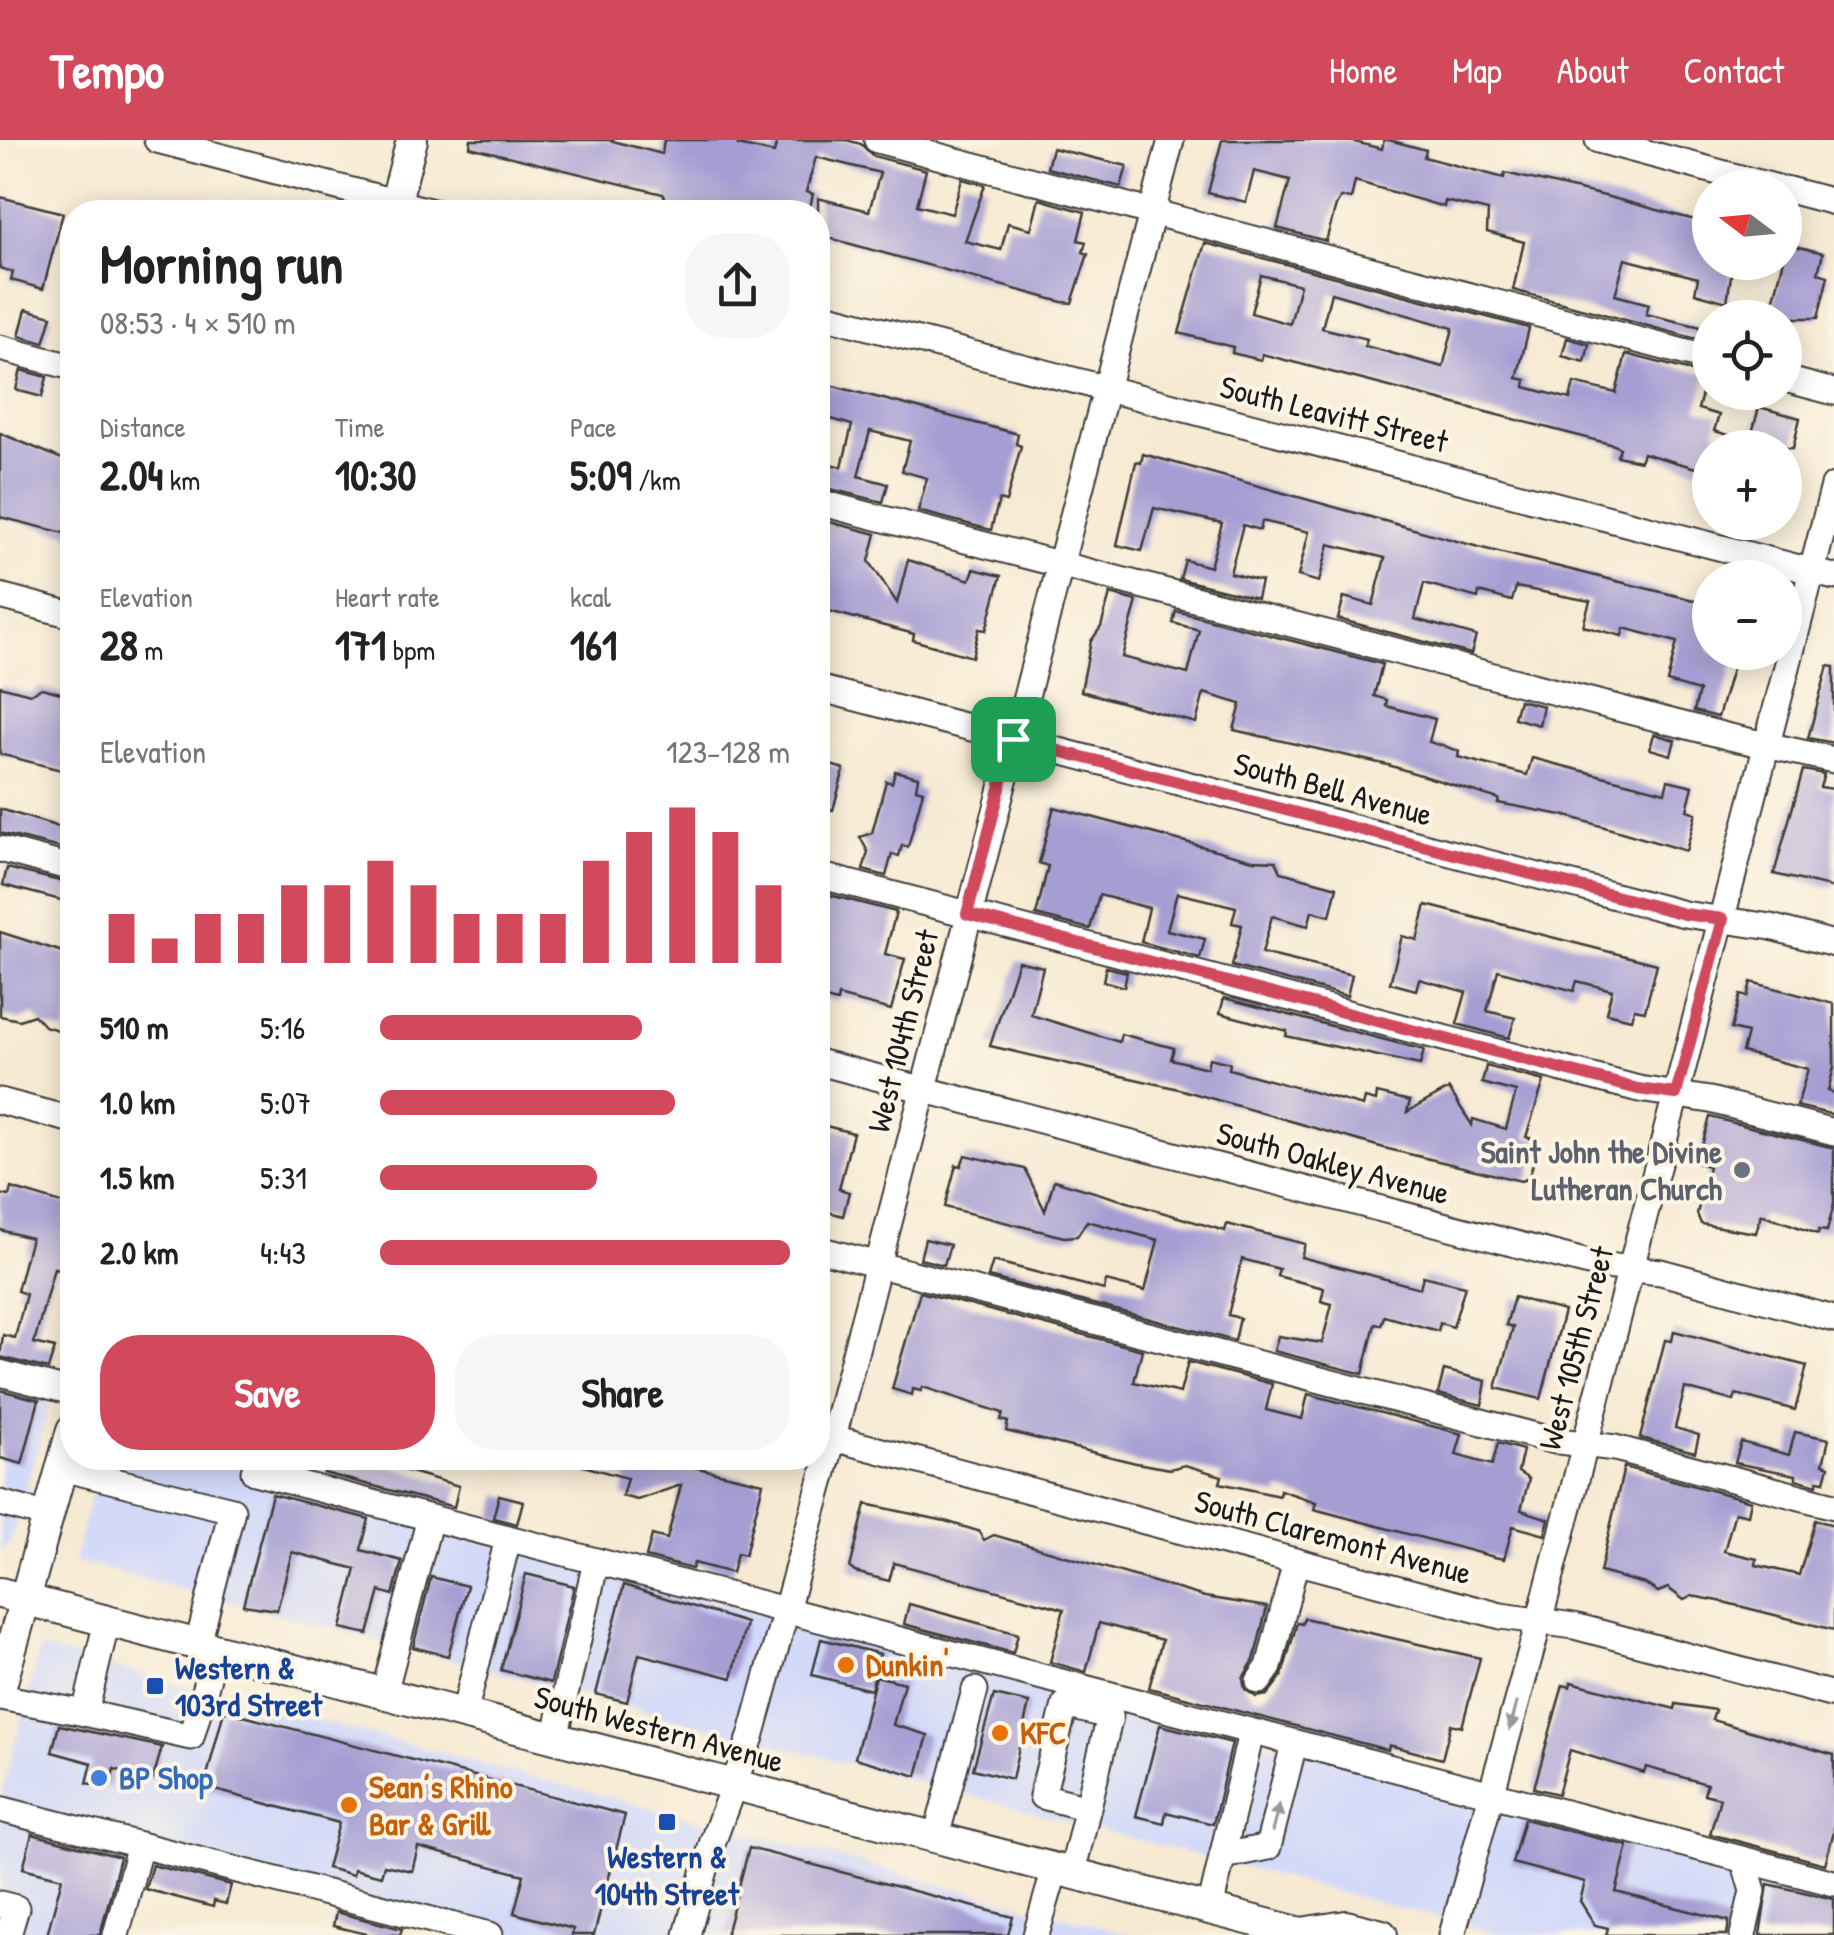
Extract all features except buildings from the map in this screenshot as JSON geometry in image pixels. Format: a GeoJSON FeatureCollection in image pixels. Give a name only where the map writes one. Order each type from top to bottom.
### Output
{"type":"FeatureCollection","features":[{"type":"Feature","properties":{"kind":"main road"},"geometry":{"type":"LineString","coordinates":[[396,200],[412,140]]}},
{"type":"Feature","properties":{"kind":"main road"},"geometry":{"type":"LineString","coordinates":[[0,1689],[13,1596],[49,1516],[61,1470]]}},
{"type":"Feature","properties":{"kind":"main road","name":"South Western Avenue"},"geometry":{"type":"LineString","coordinates":[[13,1596],[1302,1934],[1346,1926],[1382,1935]]}},
{"type":"Feature","properties":{"kind":"street"},"geometry":{"type":"LineString","coordinates":[[161,140],[367,200]]}},
{"type":"Feature","properties":{"kind":"street"},"geometry":{"type":"LineString","coordinates":[[877,140],[1692,354]]}},
{"type":"Feature","properties":{"kind":"street","name":"West 104th Street"},"geometry":{"type":"LineString","coordinates":[[830,1420],[877,1265],[1171,140]]}},
{"type":"Feature","properties":{"kind":"street"},"geometry":{"type":"LineString","coordinates":[[1598,140],[1710,170]]}},
{"type":"Feature","properties":{"kind":"street"},"geometry":{"type":"LineString","coordinates":[[1802,194],[1834,202]]}},
{"type":"Feature","properties":{"kind":"street","name":"South Leavitt Street"},"geometry":{"type":"LineString","coordinates":[[830,317],[1823,574]]}},
{"type":"Feature","properties":{"kind":"street"},"geometry":{"type":"LineString","coordinates":[[0,348],[60,364]]}},
{"type":"Feature","properties":{"kind":"street"},"geometry":{"type":"LineString","coordinates":[[1802,383],[1834,392]]}},
{"type":"Feature","properties":{"kind":"street","name":"West 105th Street"},"geometry":{"type":"LineString","coordinates":[[1452,1935],[1539,1622],[1767,745],[1823,574],[1834,486]]}},
{"type":"Feature","properties":{"kind":"street"},"geometry":{"type":"LineString","coordinates":[[830,505],[1834,760]]}},
{"type":"Feature","properties":{"kind":"street"},"geometry":{"type":"LineString","coordinates":[[0,596],[60,612]]}},
{"type":"Feature","properties":{"kind":"street","name":"South Bell Avenue"},"geometry":{"type":"LineString","coordinates":[[830,691],[1684,914],[1834,944]]}},
{"type":"Feature","properties":{"kind":"street"},"geometry":{"type":"LineString","coordinates":[[0,849],[60,865]]}},
{"type":"Feature","properties":{"kind":"street"},"geometry":{"type":"LineString","coordinates":[[830,878],[1638,1089],[1676,1094],[1834,1132]]}},
{"type":"Feature","properties":{"kind":"street","name":"South Oakley Avenue"},"geometry":{"type":"LineString","coordinates":[[830,1065],[1596,1266],[1630,1268],[1834,1319]]}},
{"type":"Feature","properties":{"kind":"street"},"geometry":{"type":"LineString","coordinates":[[0,1101],[60,1117]]}},
{"type":"Feature","properties":{"kind":"street"},"geometry":{"type":"LineString","coordinates":[[830,1253],[1551,1440],[1585,1444],[1834,1506]]}},
{"type":"Feature","properties":{"kind":"street"},"geometry":{"type":"LineString","coordinates":[[0,1373],[60,1389]]}},
{"type":"Feature","properties":{"kind":"street","name":"South Claremont Avenue"},"geometry":{"type":"LineString","coordinates":[[830,1437],[1296,1561],[1539,1622],[1574,1626],[1834,1694]]}},
{"type":"Feature","properties":{"kind":"street"},"geometry":{"type":"LineString","coordinates":[[0,1698],[191,1737],[232,1510],[70,1470]]}},
{"type":"Feature","properties":{"kind":"street"},"geometry":{"type":"LineString","coordinates":[[255,1470],[1834,1884]]}},
{"type":"Feature","properties":{"kind":"street","name":"West 104th Street"},"geometry":{"type":"LineString","coordinates":[[687,1935],[733,1784],[752,1737],[786,1612],[817,1470]]}},
{"type":"Feature","properties":{"kind":"street"},"geometry":{"type":"LineString","coordinates":[[0,1503],[49,1516]]}},
{"type":"Feature","properties":{"kind":"street"},"geometry":{"type":"LineString","coordinates":[[384,1693],[430,1518]]}},
{"type":"Feature","properties":{"kind":"street"},"geometry":{"type":"LineString","coordinates":[[464,1714],[508,1539]]}},
{"type":"Feature","properties":{"kind":"street"},"geometry":{"type":"LineString","coordinates":[[1260,1681],[1268,1667],[1296,1561]]}},
{"type":"Feature","properties":{"kind":"street"},"geometry":{"type":"LineString","coordinates":[[555,1738],[596,1562]]}},
{"type":"Feature","properties":{"kind":"street"},"geometry":{"type":"LineString","coordinates":[[85,1713],[107,1621]]}},
{"type":"Feature","properties":{"kind":"street"},"geometry":{"type":"LineString","coordinates":[[936,1837],[975,1690]]}},
{"type":"Feature","properties":{"kind":"street"},"geometry":{"type":"LineString","coordinates":[[1210,1909],[1251,1733]]}},
{"type":"Feature","properties":{"kind":"street"},"geometry":{"type":"LineString","coordinates":[[1222,1856],[1268,1847],[1294,1744]]}},
{"type":"Feature","properties":{"kind":"street"},"geometry":{"type":"LineString","coordinates":[[1036,1935],[1088,1808]]}},
{"type":"Feature","properties":{"kind":"street"},"geometry":{"type":"LineString","coordinates":[[0,1809],[490,1935]]}},
{"type":"Feature","properties":{"kind":"street"},"geometry":{"type":"LineString","coordinates":[[116,1935],[140,1845]]}},
{"type":"Feature","properties":{"kind":"street"},"geometry":{"type":"LineString","coordinates":[[1743,1935],[1753,1891],[1744,1860]]}},
{"type":"Feature","properties":{"kind":"street"},"geometry":{"type":"LineString","coordinates":[[0,1904],[16,1908],[8,1935]]}},
{"type":"Feature","properties":{"kind":"shaded area"},"geometry":{"type":"Polygon","coordinates":[[[0,1373],[54,1388],[10,1543],[0,1551],[0,1373]]]}},
{"type":"Feature","properties":{"kind":"shaded area"},"geometry":{"type":"Polygon","coordinates":[[[97,1470],[242,1470],[240,1480],[1834,1889],[1834,1935],[1502,1935],[74,1561],[97,1470]]]}},
{"type":"Feature","properties":{"kind":"shaded area"},"geometry":{"type":"Polygon","coordinates":[[[40,1648],[1134,1935],[506,1935],[136,1839],[110,1935],[0,1935],[0,1800],[40,1648]]]}},
{"type":"Feature","properties":{"kind":"place","name":"Saint John the Divine Lutheran Church"},"geometry":{"type":"Point","coordinates":[1742,1170]}},
{"type":"Feature","properties":{"kind":"place","name":"Dunkin'"},"geometry":{"type":"Point","coordinates":[846,1665]}},
{"type":"Feature","properties":{"kind":"place","name":"Western & 103rd Street"},"geometry":{"type":"Point","coordinates":[155,1686]}},
{"type":"Feature","properties":{"kind":"place","name":"KFC"},"geometry":{"type":"Point","coordinates":[1000,1733]}},
{"type":"Feature","properties":{"kind":"place","name":"BP Shop"},"geometry":{"type":"Point","coordinates":[99,1778]}},
{"type":"Feature","properties":{"kind":"place","name":"Sean’s Rhino Bar & Grill"},"geometry":{"type":"Point","coordinates":[349,1805]}},
{"type":"Feature","properties":{"kind":"place","name":"Western & 104th Street"},"geometry":{"type":"Point","coordinates":[667,1822]}},
{"type":"Feature","properties":{"kind":"route"},"geometry":{"type":"LineString","coordinates":[[1013,739],[1684,914],[1723,919],[1676,1094],[1638,1089],[967,914],[1013,739]]}}]}
